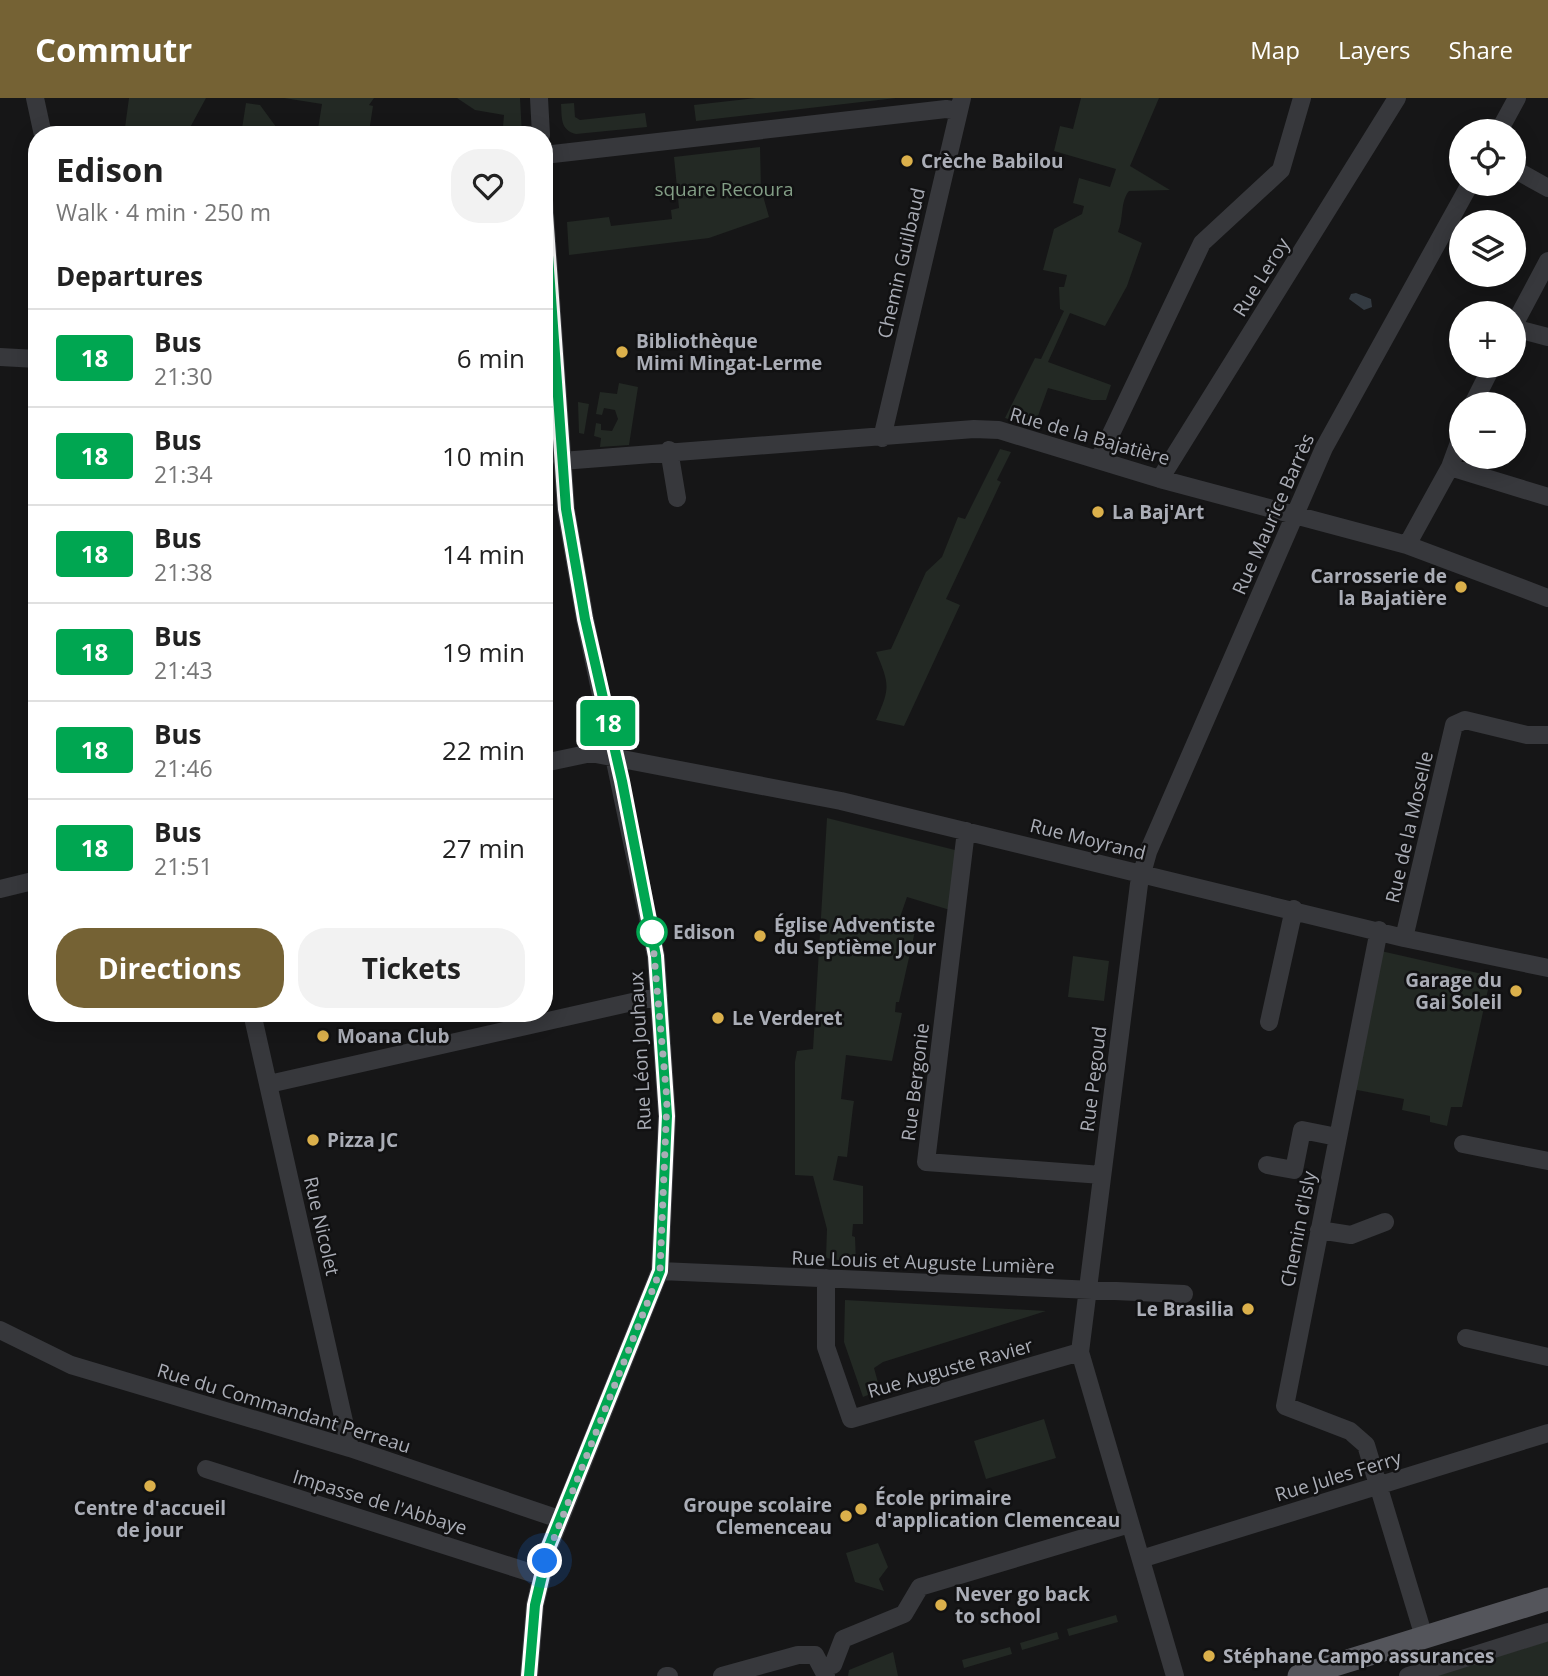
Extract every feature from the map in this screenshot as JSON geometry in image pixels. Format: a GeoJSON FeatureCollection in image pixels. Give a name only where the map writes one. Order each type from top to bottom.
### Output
{"type":"FeatureCollection","features":[{"type":"Feature","properties":{"kind":"main road"},"geometry":{"type":"LineString","coordinates":[[1299,1676],[1548,1599]]}},
{"type":"Feature","properties":{"kind":"street"},"geometry":{"type":"LineString","coordinates":[[35,98],[41,126]]}},
{"type":"Feature","properties":{"kind":"street"},"geometry":{"type":"LineString","coordinates":[[540,98],[541,126]]}},
{"type":"Feature","properties":{"kind":"street"},"geometry":{"type":"LineString","coordinates":[[1099,459],[1202,243],[1281,170],[1302,98]]}},
{"type":"Feature","properties":{"kind":"street","name":"Rue Leroy"},"geometry":{"type":"LineString","coordinates":[[1160,479],[1398,98]]}},
{"type":"Feature","properties":{"kind":"street"},"geometry":{"type":"LineString","coordinates":[[1506,119],[1517,98]]}},
{"type":"Feature","properties":{"kind":"street"},"geometry":{"type":"LineString","coordinates":[[553,154],[961,105]]}},
{"type":"Feature","properties":{"kind":"street","name":"Chemin Guilbaud"},"geometry":{"type":"LineString","coordinates":[[882,438],[961,105]]}},
{"type":"Feature","properties":{"kind":"street"},"geometry":{"type":"LineString","coordinates":[[1526,176],[1548,188]]}},
{"type":"Feature","properties":{"kind":"street","name":"Rue Maurice Barrès"},"geometry":{"type":"LineString","coordinates":[[1141,874],[1324,448],[1462,196]]}},
{"type":"Feature","properties":{"kind":"street"},"geometry":{"type":"LineString","coordinates":[[1526,309],[1548,261]]}},
{"type":"Feature","properties":{"kind":"street"},"geometry":{"type":"LineString","coordinates":[[1526,331],[1548,337]]}},
{"type":"Feature","properties":{"kind":"street"},"geometry":{"type":"LineString","coordinates":[[0,357],[28,359]]}},
{"type":"Feature","properties":{"kind":"street","name":"Rue Léon Jouhaux"},"geometry":{"type":"LineString","coordinates":[[529,1676],[541,1576],[559,1519],[660,1271],[667,1116],[656,956],[585,619],[566,509],[553,377]]}},
{"type":"Feature","properties":{"kind":"street","name":"Rue de la Bajatière"},"geometry":{"type":"LineString","coordinates":[[562,461],[974,429],[999,430],[1160,479],[1407,545],[1548,598]]}},
{"type":"Feature","properties":{"kind":"street"},"geometry":{"type":"LineString","coordinates":[[669,452],[677,498]]}},
{"type":"Feature","properties":{"kind":"street"},"geometry":{"type":"LineString","coordinates":[[1407,545],[1449,469]]}},
{"type":"Feature","properties":{"kind":"street"},"geometry":{"type":"LineString","coordinates":[[1457,469],[1548,497]]}},
{"type":"Feature","properties":{"kind":"street","name":"Rue de la Moselle"},"geometry":{"type":"LineString","coordinates":[[1404,938],[1454,725],[1465,720],[1527,735],[1548,735]]}},
{"type":"Feature","properties":{"kind":"street","name":"Rue Moyrand"},"geometry":{"type":"LineString","coordinates":[[553,761],[591,753],[841,802],[1294,909],[1404,938],[1548,968]]}},
{"type":"Feature","properties":{"kind":"street","name":"Rue Bergonie"},"geometry":{"type":"LineString","coordinates":[[966,831],[926,1162],[1102,1175]]}},
{"type":"Feature","properties":{"kind":"street","name":"Rue Pegoud"},"geometry":{"type":"LineString","coordinates":[[1087,1290],[1141,874]]}},
{"type":"Feature","properties":{"kind":"street"},"geometry":{"type":"LineString","coordinates":[[0,889],[28,882]]}},
{"type":"Feature","properties":{"kind":"street"},"geometry":{"type":"LineString","coordinates":[[1269,1022],[1294,909]]}},
{"type":"Feature","properties":{"kind":"street","name":"Chemin d'Isly"},"geometry":{"type":"LineString","coordinates":[[1378,1486],[1366,1445],[1350,1431],[1285,1406],[1379,930]]}},
{"type":"Feature","properties":{"kind":"street"},"geometry":{"type":"LineString","coordinates":[[553,1020],[659,996]]}},
{"type":"Feature","properties":{"kind":"street","name":"Rue Nicolet"},"geometry":{"type":"LineString","coordinates":[[253,1022],[350,1448]]}},
{"type":"Feature","properties":{"kind":"street"},"geometry":{"type":"LineString","coordinates":[[268,1084],[543,1022]]}},
{"type":"Feature","properties":{"kind":"street"},"geometry":{"type":"LineString","coordinates":[[1267,1164],[1294,1170],[1302,1130],[1337,1137]]}},
{"type":"Feature","properties":{"kind":"street"},"geometry":{"type":"LineString","coordinates":[[1463,1144],[1548,1161]]}},
{"type":"Feature","properties":{"kind":"street"},"geometry":{"type":"LineString","coordinates":[[1319,1230],[1351,1235],[1385,1222]]}},
{"type":"Feature","properties":{"kind":"street","name":"Rue Louis et Auguste Lumière"},"geometry":{"type":"LineString","coordinates":[[660,1271],[1184,1294]]}},
{"type":"Feature","properties":{"kind":"street","name":"Rue Auguste Ravier"},"geometry":{"type":"LineString","coordinates":[[826,1278],[826,1347],[851,1419],[1080,1352]]}},
{"type":"Feature","properties":{"kind":"street"},"geometry":{"type":"LineString","coordinates":[[1087,1290],[1080,1352],[1175,1676]]}},
{"type":"Feature","properties":{"kind":"street","name":"Rue du Commandant Perreau"},"geometry":{"type":"LineString","coordinates":[[0,1330],[71,1365],[350,1448],[559,1519]]}},
{"type":"Feature","properties":{"kind":"street"},"geometry":{"type":"LineString","coordinates":[[1466,1338],[1548,1357]]}},
{"type":"Feature","properties":{"kind":"street","name":"Rue Jules Ferry"},"geometry":{"type":"LineString","coordinates":[[1141,1559],[1548,1433]]}},
{"type":"Feature","properties":{"kind":"street","name":"Impasse de l'Abbaye"},"geometry":{"type":"LineString","coordinates":[[206,1469],[541,1576]]}},
{"type":"Feature","properties":{"kind":"street"},"geometry":{"type":"LineString","coordinates":[[1378,1486],[1424,1637]]}},
{"type":"Feature","properties":{"kind":"street"},"geometry":{"type":"LineString","coordinates":[[722,1676],[798,1655],[815,1655],[830,1671],[843,1639],[904,1614],[920,1587],[1130,1524]]}},
{"type":"Feature","properties":{"kind":"street"},"geometry":{"type":"LineString","coordinates":[[1408,1676],[1548,1632]]}},
{"type":"Feature","properties":{"kind":"green space"},"geometry":{"type":"Polygon","coordinates":[[[129,98],[206,98],[191,126],[125,126],[129,98]]]}},
{"type":"Feature","properties":{"kind":"green space"},"geometry":{"type":"Polygon","coordinates":[[[284,98],[374,98],[369,105],[373,106],[370,126],[318,126],[322,104],[284,98]]]}},
{"type":"Feature","properties":{"kind":"green space"},"geometry":{"type":"Polygon","coordinates":[[[457,98],[520,98],[522,126],[503,126],[504,115],[475,110],[457,98]]]}},
{"type":"Feature","properties":{"kind":"green space"},"geometry":{"type":"Polygon","coordinates":[[[756,98],[896,98],[696,121],[694,105],[756,98]]]}},
{"type":"Feature","properties":{"kind":"green space"},"geometry":{"type":"Polygon","coordinates":[[[1081,98],[1159,98],[1130,166],[1170,190],[1129,191],[1124,200],[1118,232],[1142,243],[1127,286],[1105,326],[1070,313],[1048,362],[1111,385],[1106,400],[1092,400],[1048,388],[1034,427],[1005,418],[1035,358],[1041,359],[1064,311],[1060,309],[1059,287],[1064,287],[1067,275],[1043,270],[1054,229],[1082,214],[1084,206],[1073,203],[1079,178],[1110,187],[1116,169],[1054,151],[1060,126],[1073,129],[1081,98]]]}},
{"type":"Feature","properties":{"kind":"green space"},"geometry":{"type":"Polygon","coordinates":[[[246,103],[260,105],[275,126],[242,126],[246,103]]]}},
{"type":"Feature","properties":{"kind":"green space"},"geometry":{"type":"Polygon","coordinates":[[[574,103],[575,117],[580,120],[645,113],[647,127],[576,134],[564,126],[561,104],[574,103]]]}},
{"type":"Feature","properties":{"kind":"green space","name":"square Recoura"},"geometry":{"type":"Polygon","coordinates":[[[760,147],[761,189],[769,217],[709,238],[569,255],[567,222],[609,217],[611,226],[672,219],[671,210],[679,208],[674,157],[760,147]]]}},
{"type":"Feature","properties":{"kind":"green space"},"geometry":{"type":"Polygon","coordinates":[[[619,383],[638,387],[629,445],[600,447],[601,438],[594,436],[596,423],[601,424],[601,430],[612,431],[618,419],[615,410],[604,408],[602,415],[596,414],[600,392],[617,394],[619,383]]]}},
{"type":"Feature","properties":{"kind":"green space"},"geometry":{"type":"Polygon","coordinates":[[[578,402],[589,404],[584,434],[579,433],[578,402]]]}},
{"type":"Feature","properties":{"kind":"green space"},"geometry":{"type":"Polygon","coordinates":[[[1000,449],[1011,452],[997,480],[1001,482],[946,599],[960,605],[904,726],[876,720],[886,693],[886,680],[876,652],[891,649],[926,572],[942,557],[958,517],[965,519],[1000,449]]]}},
{"type":"Feature","properties":{"kind":"green space"},"geometry":{"type":"Polygon","coordinates":[[[827,818],[959,851],[950,910],[907,897],[897,926],[915,931],[899,1002],[896,1002],[895,1012],[902,1013],[892,1061],[846,1055],[841,1099],[854,1101],[847,1157],[838,1156],[833,1180],[863,1186],[863,1224],[853,1224],[856,1263],[826,1258],[827,1229],[813,1176],[795,1175],[795,1062],[797,1051],[813,1049],[827,818]]]}},
{"type":"Feature","properties":{"kind":"green space"},"geometry":{"type":"Polygon","coordinates":[[[1381,951],[1491,976],[1462,1107],[1451,1107],[1447,1126],[1430,1122],[1430,1116],[1402,1110],[1404,1099],[1352,1089],[1381,951]]]}},
{"type":"Feature","properties":{"kind":"green space"},"geometry":{"type":"Polygon","coordinates":[[[1073,956],[1109,961],[1104,1001],[1068,997],[1073,956]]]}},
{"type":"Feature","properties":{"kind":"green space"},"geometry":{"type":"Polygon","coordinates":[[[845,1300],[1046,1311],[883,1362],[874,1368],[880,1390],[863,1397],[844,1342],[845,1300]]]}},
{"type":"Feature","properties":{"kind":"green space"},"geometry":{"type":"Polygon","coordinates":[[[1044,1419],[1056,1458],[986,1479],[974,1441],[1044,1419]]]}},
{"type":"Feature","properties":{"kind":"green space"},"geometry":{"type":"Polygon","coordinates":[[[878,1543],[888,1567],[879,1579],[884,1591],[855,1582],[846,1553],[878,1543]]]}},
{"type":"Feature","properties":{"kind":"green space"},"geometry":{"type":"Polygon","coordinates":[[[1116,1615],[1118,1622],[1069,1636],[1067,1629],[1116,1615]]]}},
{"type":"Feature","properties":{"kind":"green space"},"geometry":{"type":"Polygon","coordinates":[[[1057,1632],[1059,1639],[1022,1650],[1020,1643],[1057,1632]]]}},
{"type":"Feature","properties":{"kind":"green space"},"geometry":{"type":"Polygon","coordinates":[[[1548,1641],[1548,1676],[1432,1676],[1548,1641]]]}},
{"type":"Feature","properties":{"kind":"green space"},"geometry":{"type":"Polygon","coordinates":[[[1010,1647],[1012,1654],[964,1668],[962,1660],[1010,1647]]]}},
{"type":"Feature","properties":{"kind":"green space"},"geometry":{"type":"Polygon","coordinates":[[[893,1652],[898,1676],[848,1676],[849,1670],[893,1652]]]}},
{"type":"Feature","properties":{"kind":"shaded area"},"geometry":{"type":"Polygon","coordinates":[[[1356,293],[1371,299],[1372,307],[1364,310],[1349,299],[1351,294],[1356,293]]]}},
{"type":"Feature","properties":{"kind":"bus line","name":"18"},"geometry":{"type":"LineString","coordinates":[[529,1676],[535,1605],[549,1546],[660,1271],[664,1237],[667,1116],[656,956],[622,781],[585,619],[566,509],[553,337]]}},
{"type":"Feature","properties":{"kind":"place","name":"Crèche Babilou"},"geometry":{"type":"Point","coordinates":[907,161]}},
{"type":"Feature","properties":{"kind":"place","name":"Bibliothèque Mimi Mingat-Lerme"},"geometry":{"type":"Point","coordinates":[622,352]}},
{"type":"Feature","properties":{"kind":"place","name":"La Baj'Art"},"geometry":{"type":"Point","coordinates":[1098,512]}},
{"type":"Feature","properties":{"kind":"place","name":"Carrosserie de la Bajatière"},"geometry":{"type":"Point","coordinates":[1461,587]}},
{"type":"Feature","properties":{"kind":"place","name":"Edison"},"geometry":{"type":"Point","coordinates":[652,932]}},
{"type":"Feature","properties":{"kind":"place","name":"Église Adventiste du Septième Jour"},"geometry":{"type":"Point","coordinates":[760,936]}},
{"type":"Feature","properties":{"kind":"place","name":"Garage du Gai Soleil"},"geometry":{"type":"Point","coordinates":[1516,991]}},
{"type":"Feature","properties":{"kind":"place","name":"Le Verderet"},"geometry":{"type":"Point","coordinates":[718,1018]}},
{"type":"Feature","properties":{"kind":"place","name":"Moana Club"},"geometry":{"type":"Point","coordinates":[323,1036]}},
{"type":"Feature","properties":{"kind":"place","name":"Pizza JC"},"geometry":{"type":"Point","coordinates":[313,1140]}},
{"type":"Feature","properties":{"kind":"place","name":"Le Brasilia"},"geometry":{"type":"Point","coordinates":[1248,1309]}},
{"type":"Feature","properties":{"kind":"place","name":"Centre d'accueil de jour"},"geometry":{"type":"Point","coordinates":[150,1486]}},
{"type":"Feature","properties":{"kind":"place","name":"École primaire d'application Clemenceau"},"geometry":{"type":"Point","coordinates":[861,1509]}},
{"type":"Feature","properties":{"kind":"place","name":"Groupe scolaire Clemenceau"},"geometry":{"type":"Point","coordinates":[846,1516]}},
{"type":"Feature","properties":{"kind":"place","name":"Never go back to school"},"geometry":{"type":"Point","coordinates":[941,1605]}},
{"type":"Feature","properties":{"kind":"place","name":"Stéphane Campo assurances"},"geometry":{"type":"Point","coordinates":[1209,1656]}},
{"type":"Feature","properties":{"kind":"route"},"geometry":{"type":"LineString","coordinates":[[545,1561],[559,1519],[660,1271],[664,1237],[667,1100],[652,932]]}}]}
